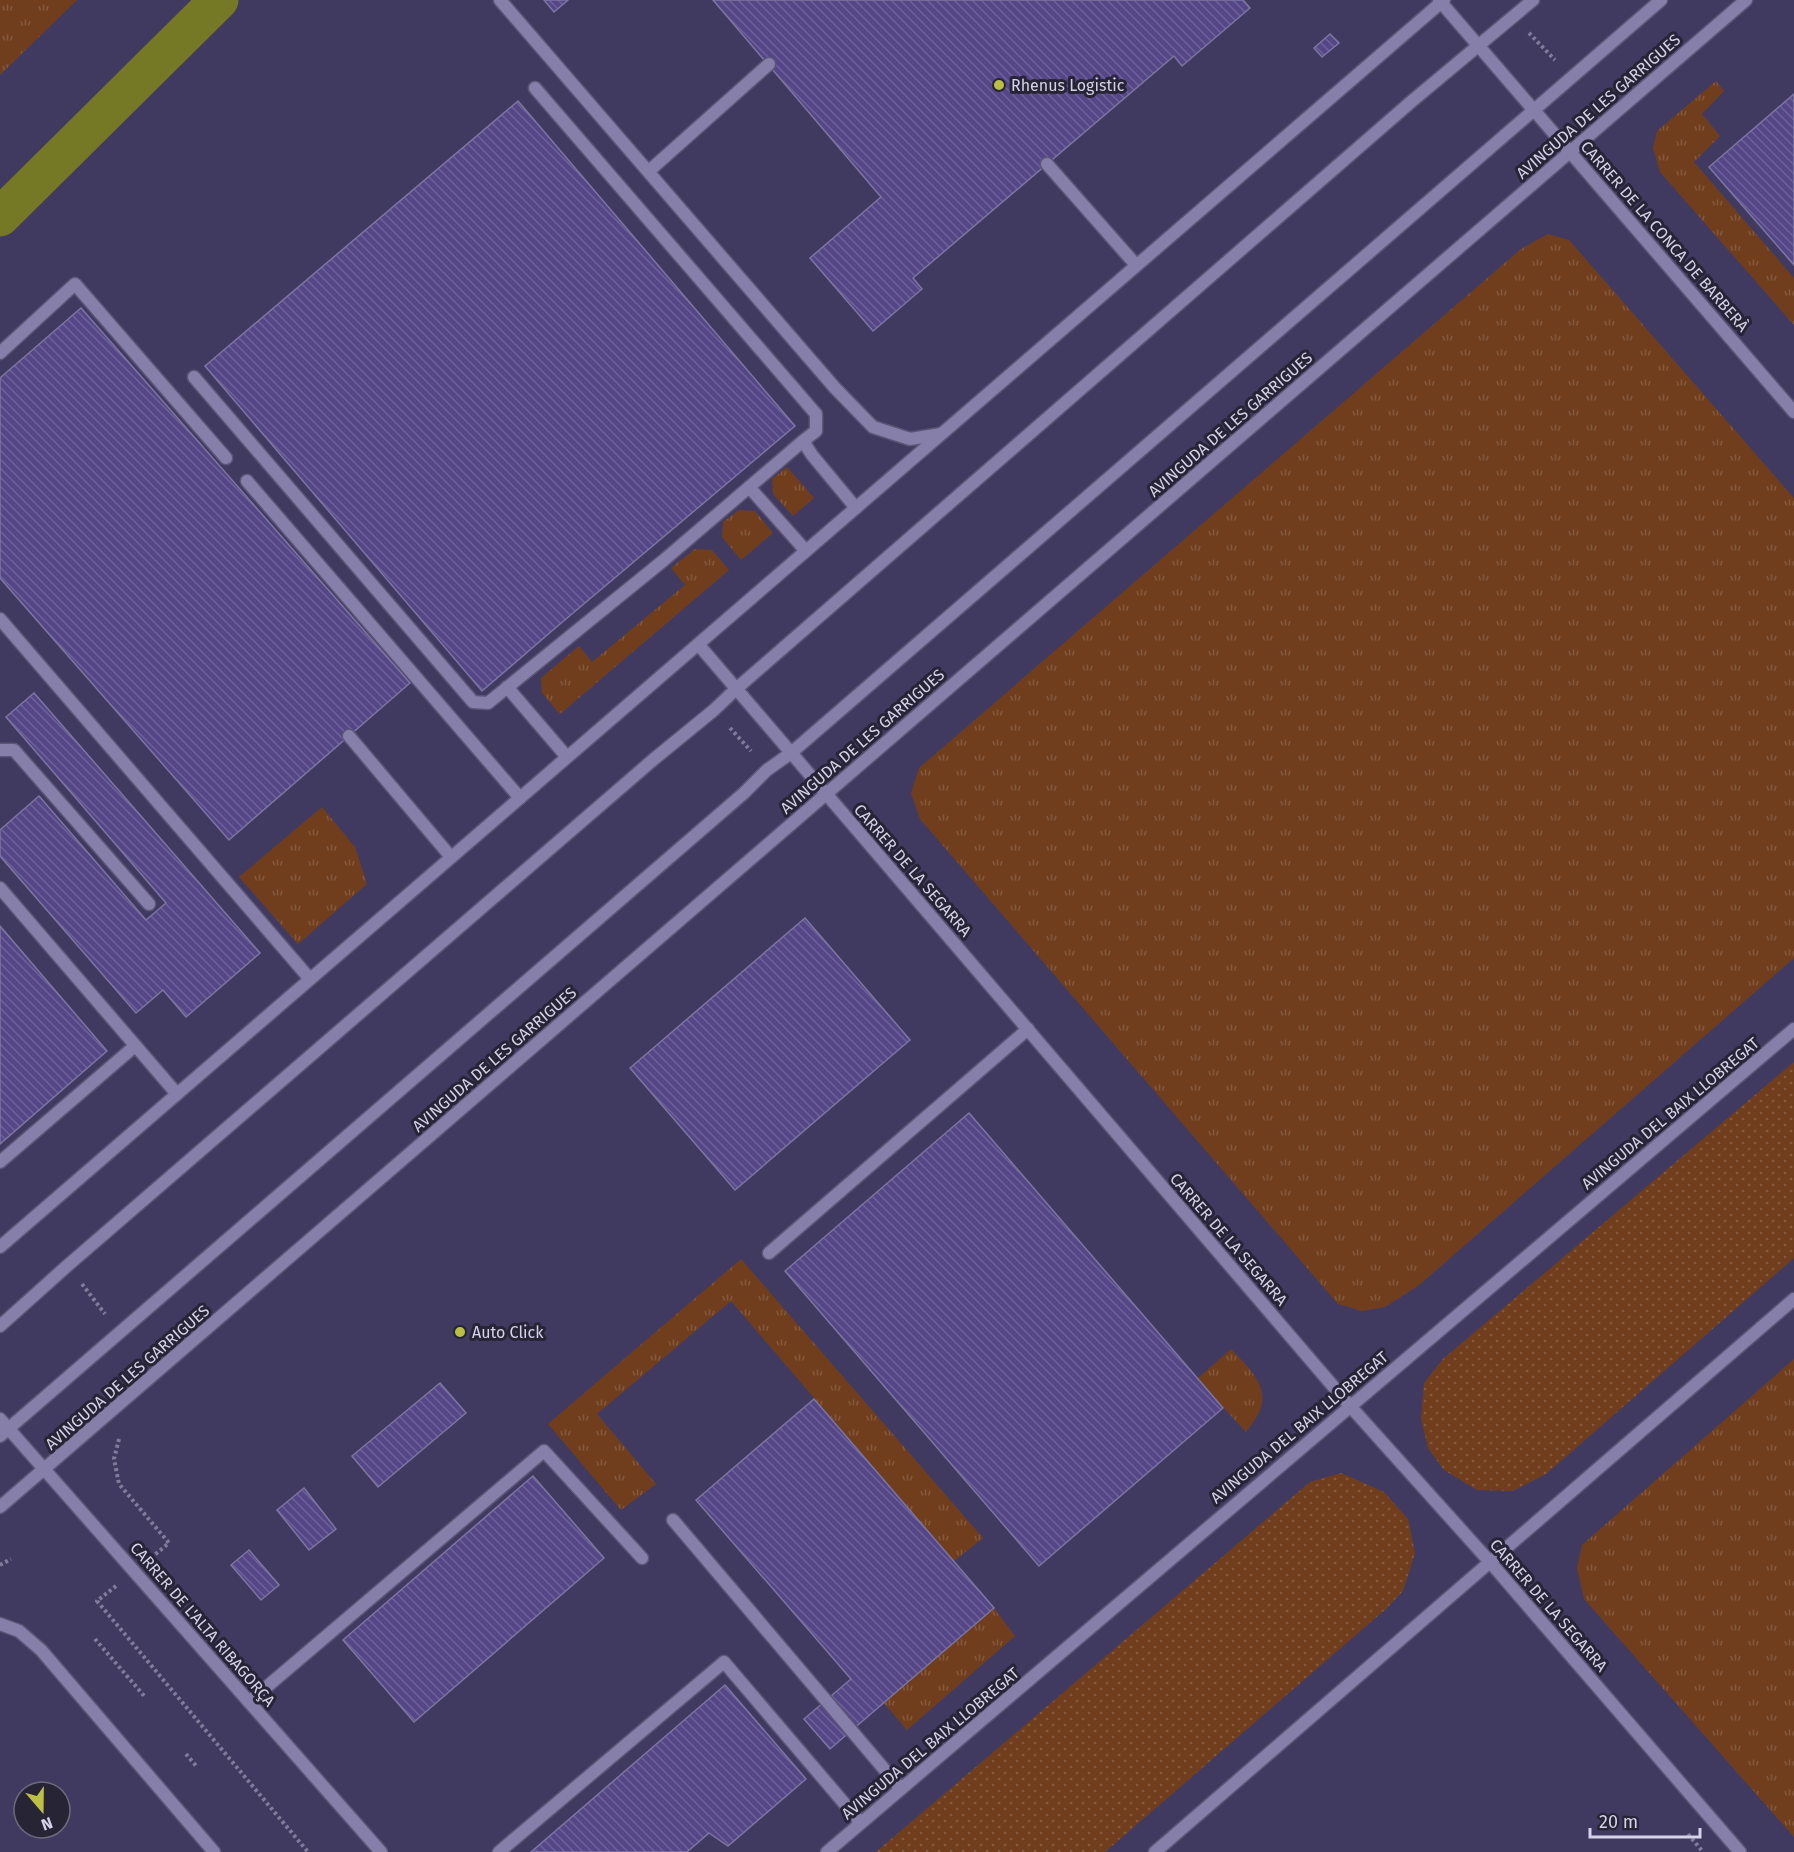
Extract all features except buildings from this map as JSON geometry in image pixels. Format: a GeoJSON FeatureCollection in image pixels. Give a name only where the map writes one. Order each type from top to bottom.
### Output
{"type":"FeatureCollection","features":[{"type":"Feature","properties":{"kind":"street"},"geometry":{"type":"LineString","coordinates":[[500,0],[836,388],[873,427],[910,439],[941,434]]}},
{"type":"Feature","properties":{"kind":"street"},"geometry":{"type":"LineString","coordinates":[[0,1326],[654,759],[714,710],[1412,101],[1533,0]]}},
{"type":"Feature","properties":{"kind":"street"},"geometry":{"type":"LineString","coordinates":[[3,1428],[119,1332],[1661,0]]}},
{"type":"Feature","properties":{"kind":"street","name":"AVINGUDA DE LES GARRIGUES"},"geometry":{"type":"LineString","coordinates":[[0,1507],[1746,0]]}},
{"type":"Feature","properties":{"kind":"street"},"geometry":{"type":"LineString","coordinates":[[0,1247],[1441,1]]}},
{"type":"Feature","properties":{"kind":"street","name":"CARRER DE LA CONCA DE BARBERÀ"},"geometry":{"type":"LineString","coordinates":[[1441,1],[1794,412]]}},
{"type":"Feature","properties":{"kind":"street"},"geometry":{"type":"LineString","coordinates":[[649,171],[769,64]]}},
{"type":"Feature","properties":{"kind":"street"},"geometry":{"type":"LineString","coordinates":[[194,377],[474,702],[488,703],[664,560],[816,432],[816,414],[534,88]]}},
{"type":"Feature","properties":{"kind":"street"},"geometry":{"type":"LineString","coordinates":[[1047,164],[1136,265]]}},
{"type":"Feature","properties":{"kind":"street"},"geometry":{"type":"LineString","coordinates":[[0,353],[75,284],[226,458]]}},
{"type":"Feature","properties":{"kind":"street"},"geometry":{"type":"LineString","coordinates":[[803,441],[855,508]]}},
{"type":"Feature","properties":{"kind":"street"},"geometry":{"type":"LineString","coordinates":[[248,481],[520,798]]}},
{"type":"Feature","properties":{"kind":"street"},"geometry":{"type":"LineString","coordinates":[[749,487],[806,551]]}},
{"type":"Feature","properties":{"kind":"street"},"geometry":{"type":"LineString","coordinates":[[0,619],[310,979]]}},
{"type":"Feature","properties":{"kind":"street","name":"CARRER DE LA SEGARRA"},"geometry":{"type":"LineString","coordinates":[[698,644],[1350,1406],[1490,1562],[1740,1852]]}},
{"type":"Feature","properties":{"kind":"street"},"geometry":{"type":"LineString","coordinates":[[507,687],[567,757]]}},
{"type":"Feature","properties":{"kind":"street"},"geometry":{"type":"LineString","coordinates":[[349,736],[451,857]]}},
{"type":"Feature","properties":{"kind":"street"},"geometry":{"type":"LineString","coordinates":[[0,750],[14,750],[149,904]]}},
{"type":"Feature","properties":{"kind":"street"},"geometry":{"type":"LineString","coordinates":[[0,888],[177,1094]]}},
{"type":"Feature","properties":{"kind":"street"},"geometry":{"type":"LineString","coordinates":[[770,1253],[1028,1029]]}},
{"type":"Feature","properties":{"kind":"street","name":"AVINGUDA DEL BAIX LLOBREGAT"},"geometry":{"type":"LineString","coordinates":[[827,1852],[1794,1029]]}},
{"type":"Feature","properties":{"kind":"street"},"geometry":{"type":"LineString","coordinates":[[0,1162],[135,1046]]}},
{"type":"Feature","properties":{"kind":"street"},"geometry":{"type":"LineString","coordinates":[[1155,1852],[1794,1299]]}},
{"type":"Feature","properties":{"kind":"street","name":"CARRER DE L'ALTA RIBAGORÇA"},"geometry":{"type":"LineString","coordinates":[[3,1428],[44,1470],[381,1852]]}},
{"type":"Feature","properties":{"kind":"street"},"geometry":{"type":"LineString","coordinates":[[249,1701],[544,1450],[642,1558]]}},
{"type":"Feature","properties":{"kind":"street"},"geometry":{"type":"LineString","coordinates":[[673,1520],[901,1789]]}},
{"type":"Feature","properties":{"kind":"street"},"geometry":{"type":"LineString","coordinates":[[0,1624],[20,1631],[35,1644],[214,1852]]}},
{"type":"Feature","properties":{"kind":"street"},"geometry":{"type":"LineString","coordinates":[[499,1852],[724,1662],[861,1823]]}},
{"type":"Feature","properties":{"kind":"path"},"geometry":{"type":"LineString","coordinates":[[1514,16],[1571,78]]}},
{"type":"Feature","properties":{"kind":"path"},"geometry":{"type":"LineString","coordinates":[[714,710],[767,770]]}},
{"type":"Feature","properties":{"kind":"path"},"geometry":{"type":"LineString","coordinates":[[67,1266],[119,1332]]}},
{"type":"Feature","properties":{"kind":"path"},"geometry":{"type":"LineString","coordinates":[[0,1565],[11,1559]]}},
{"type":"Feature","properties":{"kind":"path"},"geometry":{"type":"LineString","coordinates":[[94,1639],[146,1698]]}},
{"type":"Feature","properties":{"kind":"path"},"geometry":{"type":"LineString","coordinates":[[186,1754],[197,1767]]}},
{"type":"Feature","properties":{"kind":"green space"},"geometry":{"type":"Polygon","coordinates":[[[0,0],[77,0],[0,75],[0,0]]]}},
{"type":"Feature","properties":{"kind":"green space"},"geometry":{"type":"Polygon","coordinates":[[[1716,81],[1724,91],[1702,114],[1720,136],[1694,162],[1794,278],[1794,325],[1660,172],[1653,148],[1657,131],[1716,81]]]}},
{"type":"Feature","properties":{"kind":"green space"},"geometry":{"type":"Polygon","coordinates":[[[1548,234],[1569,240],[1794,498],[1794,958],[1418,1286],[1385,1307],[1362,1311],[1338,1304],[920,819],[911,793],[919,768],[1521,249],[1548,234]]]}},
{"type":"Feature","properties":{"kind":"green space"},"geometry":{"type":"Polygon","coordinates":[[[787,467],[814,498],[793,516],[773,494],[772,479],[787,467]]]}},
{"type":"Feature","properties":{"kind":"green space"},"geometry":{"type":"Polygon","coordinates":[[[739,510],[755,511],[773,533],[741,560],[722,537],[723,522],[739,510]]]}},
{"type":"Feature","properties":{"kind":"green space"},"geometry":{"type":"Polygon","coordinates":[[[695,549],[712,550],[729,570],[560,714],[542,693],[541,678],[579,646],[592,662],[685,585],[671,568],[695,549]]]}},
{"type":"Feature","properties":{"kind":"green space"},"geometry":{"type":"Polygon","coordinates":[[[322,807],[355,847],[367,884],[298,944],[239,877],[322,807]]]}},
{"type":"Feature","properties":{"kind":"green space"},"geometry":{"type":"Polygon","coordinates":[[[1794,1062],[1794,1258],[1546,1474],[1513,1491],[1477,1490],[1444,1470],[1428,1448],[1421,1419],[1424,1383],[1443,1359],[1794,1062]]]}},
{"type":"Feature","properties":{"kind":"green space"},"geometry":{"type":"Polygon","coordinates":[[[741,1259],[983,1538],[954,1561],[731,1301],[597,1414],[656,1484],[621,1510],[548,1424],[741,1259]]]}},
{"type":"Feature","properties":{"kind":"green space"},"geometry":{"type":"Polygon","coordinates":[[[1231,1349],[1257,1380],[1262,1394],[1260,1410],[1246,1432],[1197,1379],[1231,1349]]]}},
{"type":"Feature","properties":{"kind":"green space"},"geometry":{"type":"Polygon","coordinates":[[[1794,1359],[1794,1837],[1584,1599],[1577,1568],[1582,1545],[1794,1359]]]}},
{"type":"Feature","properties":{"kind":"green space"},"geometry":{"type":"Polygon","coordinates":[[[1341,1473],[1384,1492],[1408,1519],[1415,1553],[1403,1591],[1386,1609],[1105,1852],[876,1852],[1310,1482],[1341,1473]]]}},
{"type":"Feature","properties":{"kind":"green space"},"geometry":{"type":"Polygon","coordinates":[[[994,1608],[1015,1636],[907,1730],[884,1703],[994,1608]]]}},
{"type":"Feature","properties":{"kind":"waterway"},"geometry":{"type":"LineString","coordinates":[[0,217],[219,0]]}},
{"type":"Feature","properties":{"kind":"place","name":"Rhenus Logistic"},"geometry":{"type":"Point","coordinates":[999,85]}},
{"type":"Feature","properties":{"kind":"place","name":"Auto Click"},"geometry":{"type":"Point","coordinates":[460,1332]}}]}
